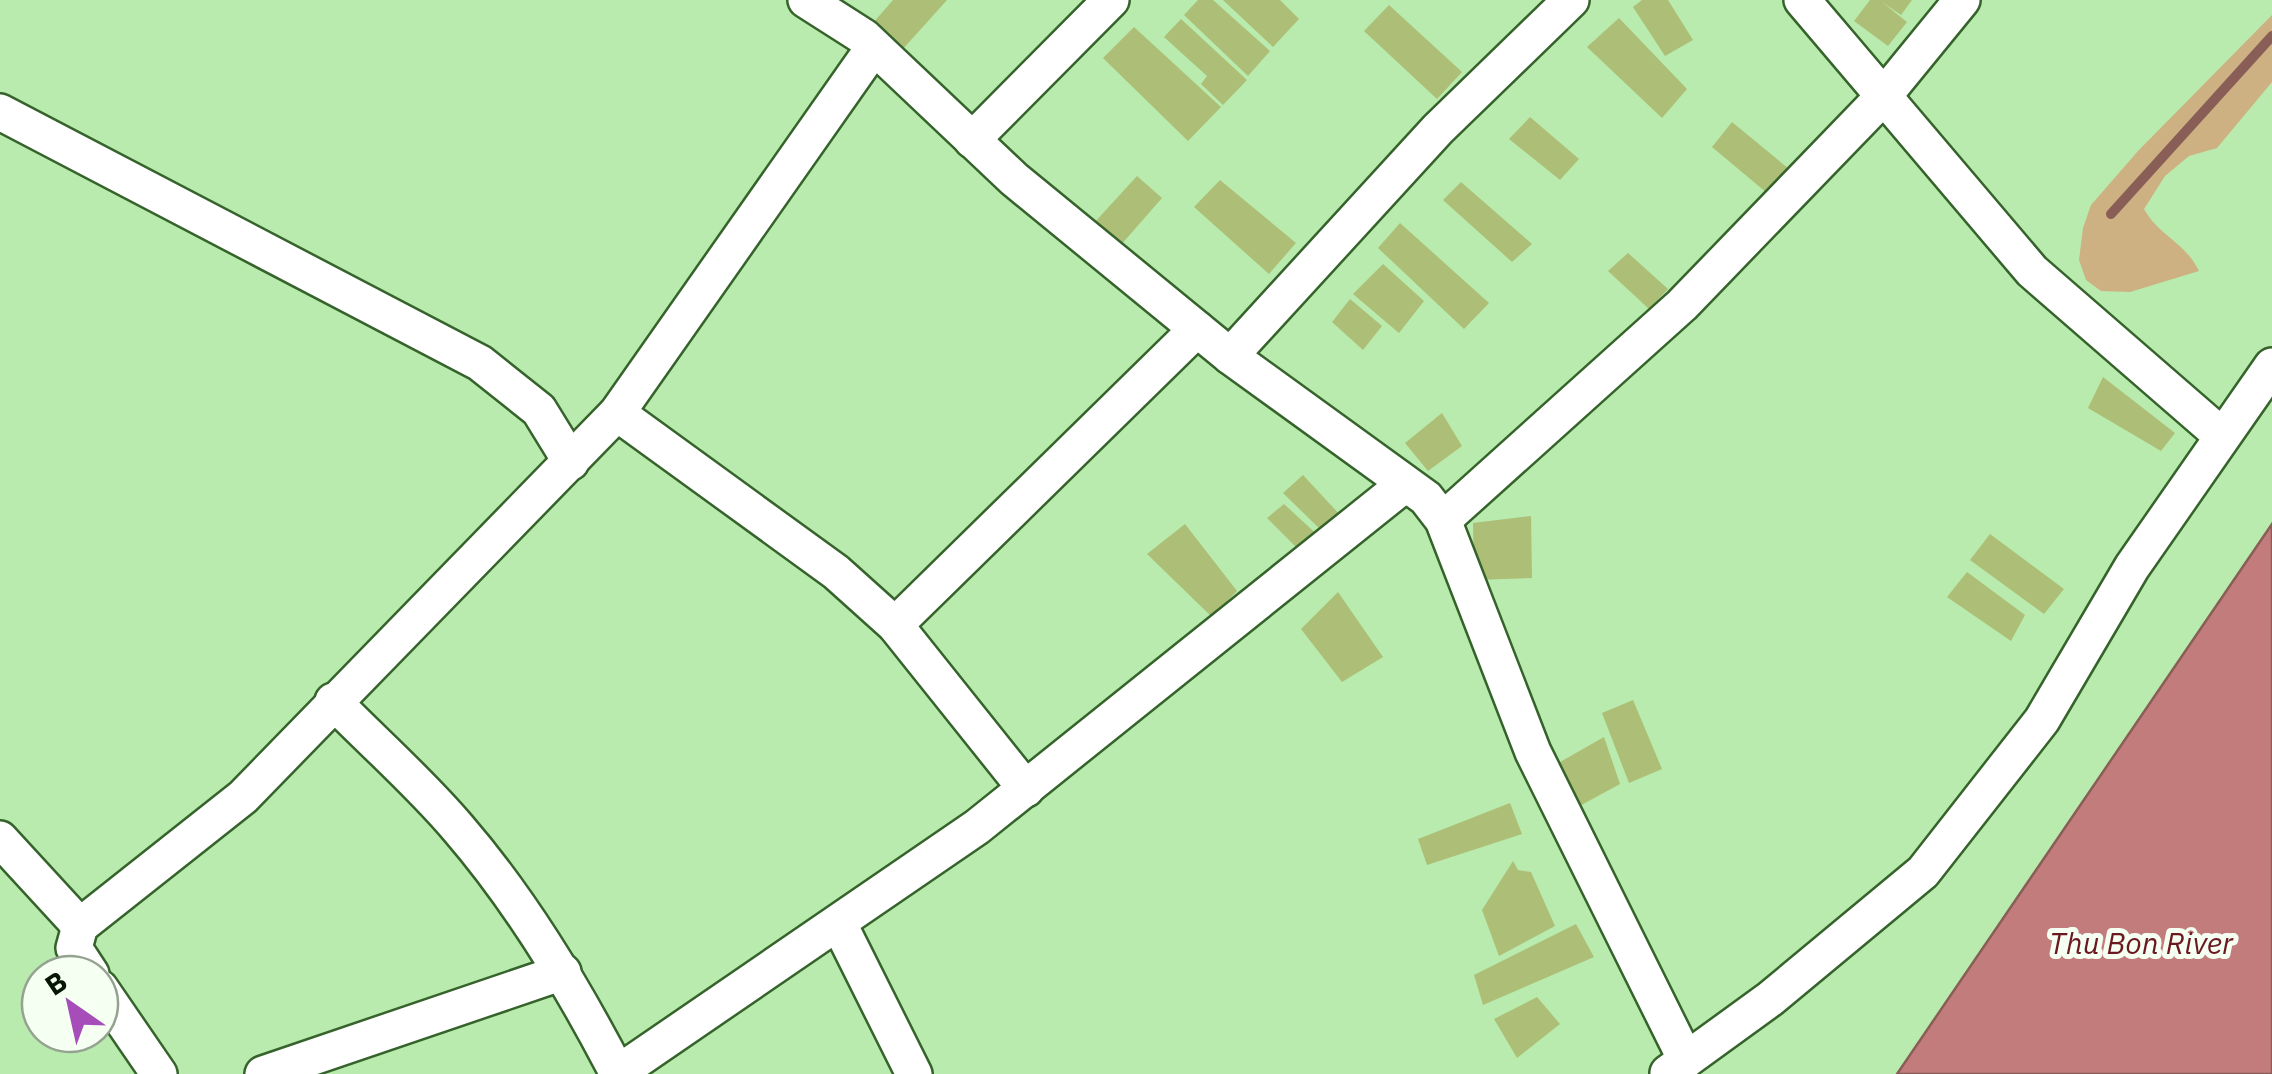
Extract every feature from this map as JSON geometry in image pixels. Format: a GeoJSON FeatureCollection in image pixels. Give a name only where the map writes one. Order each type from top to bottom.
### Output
{"type":"FeatureCollection","features":[{"type":"Feature","properties":{"kind":"street"},"geometry":{"type":"LineString","coordinates":[[806,0],[874,47],[972,140],[1230,356],[1426,498],[1442,520],[1533,752],[1676,1067],[1770,999],[1923,872],[2042,720],[2132,567],[2272,366]]}},
{"type":"Feature","properties":{"kind":"street"},"geometry":{"type":"LineString","coordinates":[[972,140],[1111,0]]}},
{"type":"Feature","properties":{"kind":"street"},"geometry":{"type":"LineString","coordinates":[[1230,356],[1438,129],[1571,0]]}},
{"type":"Feature","properties":{"kind":"street"},"geometry":{"type":"LineString","coordinates":[[1802,0],[2032,271],[2222,436]]}},
{"type":"Feature","properties":{"kind":"street"},"geometry":{"type":"LineString","coordinates":[[1442,520],[1682,305],[1882,98],[1962,0]]}},
{"type":"Feature","properties":{"kind":"street"},"geometry":{"type":"LineString","coordinates":[[78,954],[74,948],[80,926],[243,797],[617,413],[874,47]]}},
{"type":"Feature","properties":{"kind":"street"},"geometry":{"type":"LineString","coordinates":[[0,112],[480,363],[539,410],[570,462]]}},
{"type":"Feature","properties":{"kind":"street"},"geometry":{"type":"LineString","coordinates":[[895,625],[1197,329]]}},
{"type":"Feature","properties":{"kind":"street"},"geometry":{"type":"LineString","coordinates":[[617,413],[836,572],[895,625],[1026,789]]}},
{"type":"Feature","properties":{"kind":"street"},"geometry":{"type":"LineString","coordinates":[[333,702],[456,825],[500,879],[562,972],[618,1074],[839,924],[1026,789],[1406,484]]}},
{"type":"Feature","properties":{"kind":"street"},"geometry":{"type":"LineString","coordinates":[[0,840],[80,926]]}},
{"type":"Feature","properties":{"kind":"street"},"geometry":{"type":"LineString","coordinates":[[839,924],[914,1074]]}},
{"type":"Feature","properties":{"kind":"street"},"geometry":{"type":"LineString","coordinates":[[263,1074],[562,972]]}},
{"type":"Feature","properties":{"kind":"street"},"geometry":{"type":"LineString","coordinates":[[120,1017],[160,1074]]}},
{"type":"Feature","properties":{"kind":"shaded area"},"geometry":{"type":"Polygon","coordinates":[[[2272,15],[2272,82],[2217,148],[2189,156],[2165,176],[2144,209],[2199,271],[2130,292],[2101,291],[2086,280],[2079,260],[2091,205],[2138,151],[2272,15]]]}},
{"type":"Feature","properties":{"kind":"water","name":"Thu Bon River"},"geometry":{"type":"Polygon","coordinates":[[[2272,524],[2272,1074],[1897,1074],[2272,524]]]}},
{"type":"Feature","properties":{"kind":"building"},"geometry":{"type":"Polygon","coordinates":[[[893,0],[947,0],[902,50],[873,23],[893,0]]]}},
{"type":"Feature","properties":{"kind":"building"},"geometry":{"type":"Polygon","coordinates":[[[1198,0],[1213,0],[1270,51],[1248,76],[1184,15],[1198,0]]]}},
{"type":"Feature","properties":{"kind":"building"},"geometry":{"type":"Polygon","coordinates":[[[1223,0],[1280,0],[1299,19],[1273,47],[1223,0]]]}},
{"type":"Feature","properties":{"kind":"building"},"geometry":{"type":"Polygon","coordinates":[[[1642,0],[1668,0],[1693,40],[1665,56],[1633,7],[1642,0]]]}},
{"type":"Feature","properties":{"kind":"building"},"geometry":{"type":"Polygon","coordinates":[[[1870,0],[1912,0],[1901,15],[1882,2],[1907,22],[1888,46],[1854,21],[1870,0]]]}},
{"type":"Feature","properties":{"kind":"building"},"geometry":{"type":"Polygon","coordinates":[[[1389,5],[1462,72],[1437,99],[1364,31],[1389,5]]]}},
{"type":"Feature","properties":{"kind":"building"},"geometry":{"type":"Polygon","coordinates":[[[1619,18],[1687,89],[1662,118],[1587,47],[1619,18]]]}},
{"type":"Feature","properties":{"kind":"building"},"geometry":{"type":"Polygon","coordinates":[[[1181,19],[1247,80],[1223,105],[1201,84],[1207,76],[1164,37],[1181,19]]]}},
{"type":"Feature","properties":{"kind":"building"},"geometry":{"type":"Polygon","coordinates":[[[1134,27],[1221,107],[1188,141],[1103,58],[1134,27]]]}},
{"type":"Feature","properties":{"kind":"building"},"geometry":{"type":"Polygon","coordinates":[[[1530,117],[1579,159],[1560,180],[1509,139],[1530,117]]]}},
{"type":"Feature","properties":{"kind":"building"},"geometry":{"type":"Polygon","coordinates":[[[1732,122],[1789,169],[1767,193],[1712,147],[1732,122]]]}},
{"type":"Feature","properties":{"kind":"building"},"geometry":{"type":"Polygon","coordinates":[[[1137,176],[1162,198],[1120,246],[1094,223],[1137,176]]]}},
{"type":"Feature","properties":{"kind":"building"},"geometry":{"type":"Polygon","coordinates":[[[1220,180],[1296,243],[1269,274],[1194,207],[1220,180]]]}},
{"type":"Feature","properties":{"kind":"building"},"geometry":{"type":"Polygon","coordinates":[[[1461,182],[1532,244],[1512,262],[1443,200],[1461,182]]]}},
{"type":"Feature","properties":{"kind":"building"},"geometry":{"type":"Polygon","coordinates":[[[1400,223],[1489,303],[1464,329],[1378,248],[1400,223]]]}},
{"type":"Feature","properties":{"kind":"building"},"geometry":{"type":"Polygon","coordinates":[[[1628,253],[1668,289],[1649,309],[1608,271],[1628,253]]]}},
{"type":"Feature","properties":{"kind":"building"},"geometry":{"type":"Polygon","coordinates":[[[1383,264],[1424,301],[1399,333],[1353,294],[1383,264]]]}},
{"type":"Feature","properties":{"kind":"building"},"geometry":{"type":"Polygon","coordinates":[[[1350,299],[1382,326],[1363,350],[1332,322],[1350,299]]]}},
{"type":"Feature","properties":{"kind":"building"},"geometry":{"type":"Polygon","coordinates":[[[2103,377],[2175,433],[2161,451],[2088,408],[2103,377]]]}},
{"type":"Feature","properties":{"kind":"building"},"geometry":{"type":"Polygon","coordinates":[[[1442,413],[1462,446],[1428,471],[1405,443],[1442,413]]]}},
{"type":"Feature","properties":{"kind":"building"},"geometry":{"type":"Polygon","coordinates":[[[1303,475],[1341,516],[1323,532],[1283,493],[1303,475]]]}},
{"type":"Feature","properties":{"kind":"building"},"geometry":{"type":"Polygon","coordinates":[[[1284,504],[1323,540],[1305,556],[1267,518],[1284,504]]]}},
{"type":"Feature","properties":{"kind":"building"},"geometry":{"type":"Polygon","coordinates":[[[1531,516],[1532,578],[1474,580],[1473,523],[1531,516]]]}},
{"type":"Feature","properties":{"kind":"building"},"geometry":{"type":"Polygon","coordinates":[[[1185,524],[1237,591],[1212,617],[1147,554],[1185,524]]]}},
{"type":"Feature","properties":{"kind":"building"},"geometry":{"type":"Polygon","coordinates":[[[1990,534],[2064,589],[2044,614],[1970,560],[1990,534]]]}},
{"type":"Feature","properties":{"kind":"building"},"geometry":{"type":"Polygon","coordinates":[[[1967,572],[2025,615],[2011,641],[1947,597],[1967,572]]]}},
{"type":"Feature","properties":{"kind":"building"},"geometry":{"type":"Polygon","coordinates":[[[1338,592],[1383,657],[1342,682],[1301,629],[1338,592]]]}},
{"type":"Feature","properties":{"kind":"building"},"geometry":{"type":"Polygon","coordinates":[[[1633,700],[1662,769],[1629,783],[1602,713],[1633,700]]]}},
{"type":"Feature","properties":{"kind":"building"},"geometry":{"type":"Polygon","coordinates":[[[1604,737],[1620,784],[1574,809],[1553,766],[1604,737]]]}},
{"type":"Feature","properties":{"kind":"building"},"geometry":{"type":"Polygon","coordinates":[[[1510,803],[1522,834],[1427,865],[1418,839],[1510,803]]]}},
{"type":"Feature","properties":{"kind":"building"},"geometry":{"type":"Polygon","coordinates":[[[1513,861],[1518,870],[1531,872],[1555,926],[1499,956],[1482,910],[1513,861]]]}},
{"type":"Feature","properties":{"kind":"building"},"geometry":{"type":"Polygon","coordinates":[[[1576,924],[1594,957],[1483,1005],[1474,975],[1576,924]]]}},
{"type":"Feature","properties":{"kind":"building"},"geometry":{"type":"Polygon","coordinates":[[[1537,997],[1560,1024],[1517,1058],[1494,1019],[1537,997]]]}},
{"type":"Feature","properties":{"kind":"waterway"},"geometry":{"type":"LineString","coordinates":[[2111,214],[2272,36]]}}]}
